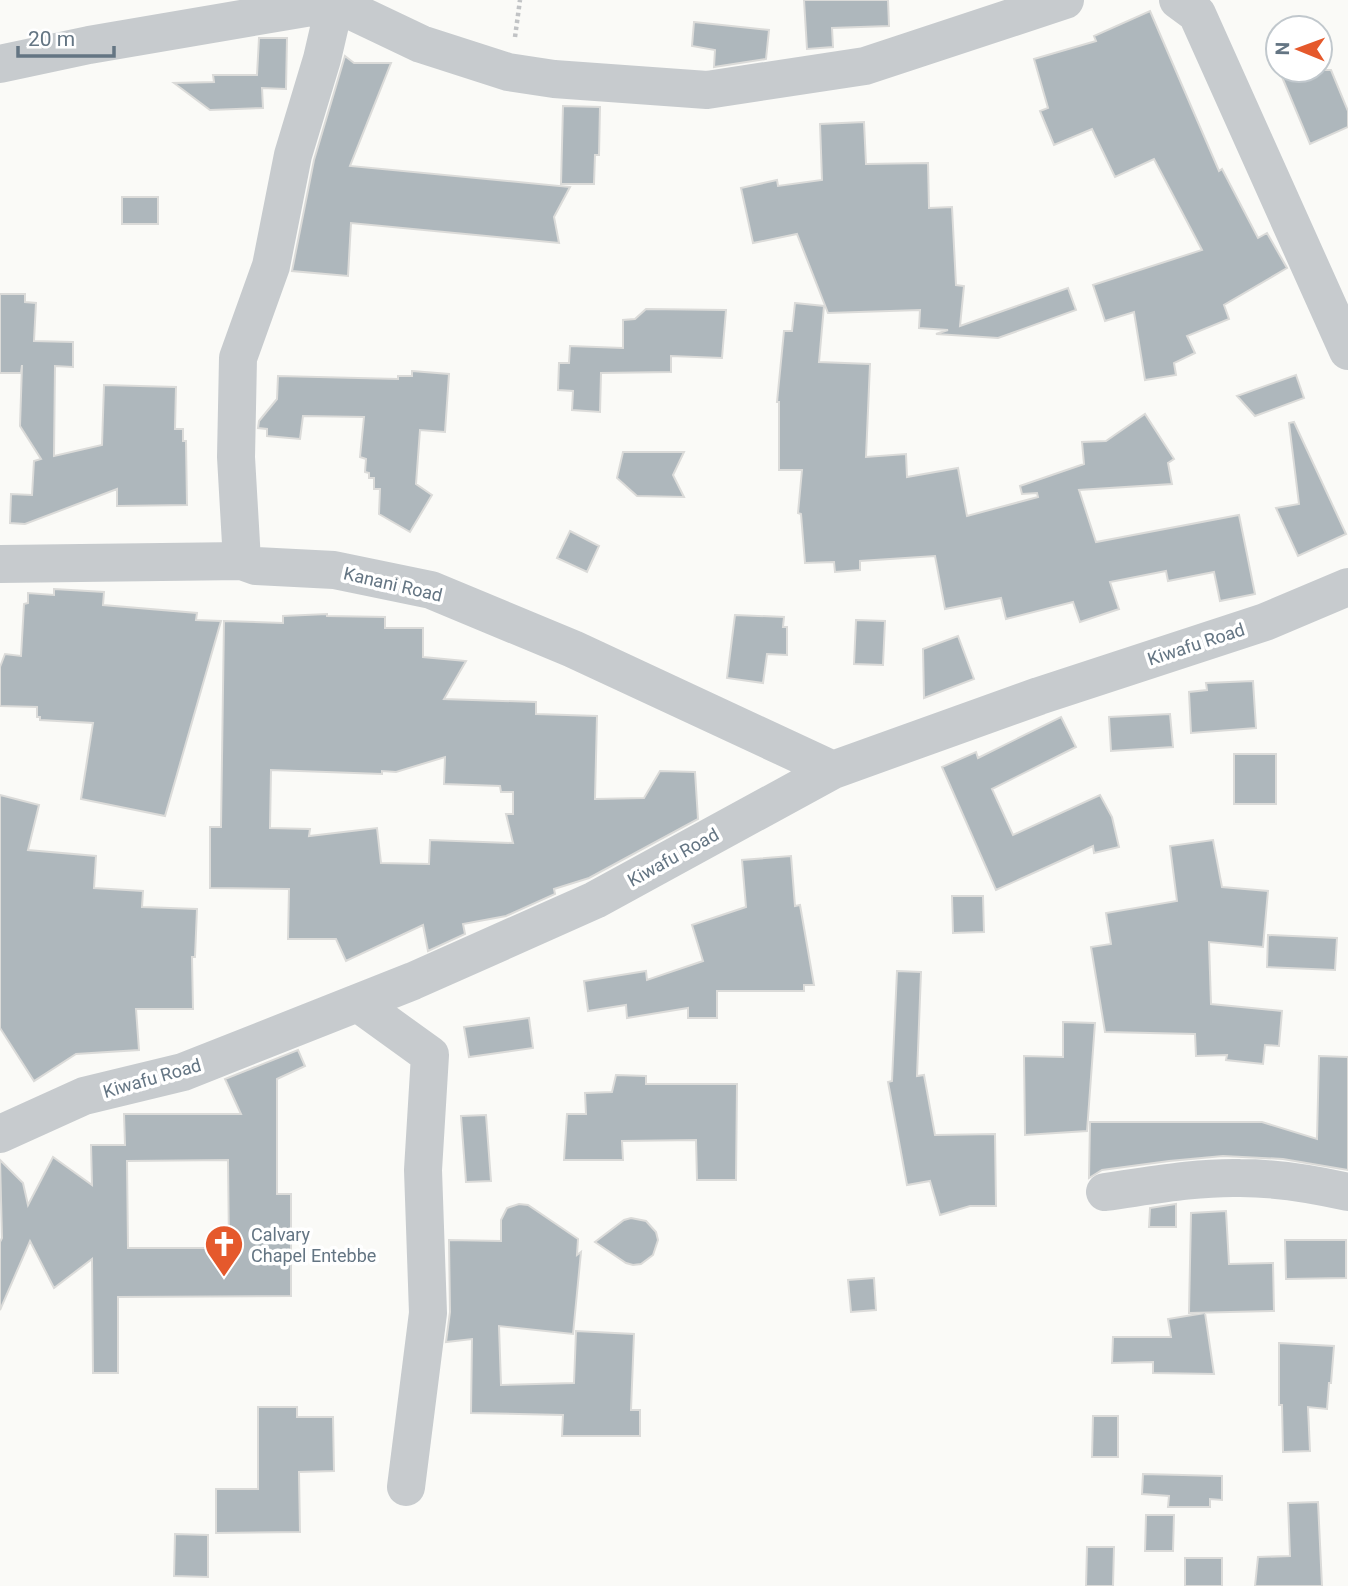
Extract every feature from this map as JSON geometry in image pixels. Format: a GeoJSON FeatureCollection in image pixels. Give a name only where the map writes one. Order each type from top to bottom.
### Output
{"type":"FeatureCollection","features":[{"type":"Feature","properties":{"kind":"street"},"geometry":{"type":"LineString","coordinates":[[0,64],[89,45],[337,1],[421,44],[508,72],[554,79],[707,90],[865,66],[1065,0]]}},
{"type":"Feature","properties":{"kind":"street"},"geometry":{"type":"LineString","coordinates":[[1178,0],[1197,14],[1348,351]]}},
{"type":"Feature","properties":{"kind":"street"},"geometry":{"type":"LineString","coordinates":[[242,561],[236,457],[237,358],[271,266],[293,155],[337,1]]}},
{"type":"Feature","properties":{"kind":"street","name":"Kanani Road"},"geometry":{"type":"LineString","coordinates":[[0,564],[242,561],[256,566],[334,570],[431,590],[573,649],[833,770]]}},
{"type":"Feature","properties":{"kind":"street","name":"Kiwafu Road"},"geometry":{"type":"LineString","coordinates":[[0,1134],[84,1097],[183,1072],[413,981],[595,900],[833,770],[1039,696],[1265,622],[1348,587]]}},
{"type":"Feature","properties":{"kind":"street"},"geometry":{"type":"LineString","coordinates":[[358,1003],[430,1055],[423,1170],[428,1313],[406,1487]]}},
{"type":"Feature","properties":{"kind":"street"},"geometry":{"type":"LineString","coordinates":[[1105,1192],[1196,1180],[1240,1178],[1302,1183],[1348,1192]]}},
{"type":"Feature","properties":{"kind":"building"},"geometry":{"type":"Polygon","coordinates":[[[804,0],[888,0],[889,26],[832,28],[833,47],[807,49],[804,0]]]}},
{"type":"Feature","properties":{"kind":"building"},"geometry":{"type":"Polygon","coordinates":[[[1150,11],[1219,171],[1222,169],[1258,238],[1267,233],[1287,268],[1224,305],[1229,319],[1187,336],[1195,353],[1174,363],[1176,375],[1145,380],[1134,312],[1105,321],[1093,285],[1202,250],[1154,159],[1115,177],[1092,129],[1054,145],[1040,111],[1048,108],[1034,59],[1096,41],[1094,36],[1150,11]]]}},
{"type":"Feature","properties":{"kind":"building"},"geometry":{"type":"Polygon","coordinates":[[[694,22],[769,30],[766,59],[714,67],[715,50],[692,46],[694,22]]]}},
{"type":"Feature","properties":{"kind":"building"},"geometry":{"type":"Polygon","coordinates":[[[259,38],[287,38],[286,89],[262,88],[263,108],[210,110],[174,83],[214,82],[213,75],[257,75],[259,38]]]}},
{"type":"Feature","properties":{"kind":"building"},"geometry":{"type":"Polygon","coordinates":[[[345,56],[354,63],[391,63],[350,166],[570,187],[554,217],[559,243],[351,223],[348,276],[292,271],[314,160],[345,56]]]}},
{"type":"Feature","properties":{"kind":"building"},"geometry":{"type":"Polygon","coordinates":[[[1334,77],[1348,111],[1348,127],[1310,144],[1285,84],[1334,84],[1334,77]]]}},
{"type":"Feature","properties":{"kind":"building"},"geometry":{"type":"Polygon","coordinates":[[[563,106],[600,107],[599,155],[595,155],[594,184],[561,184],[563,106]]]}},
{"type":"Feature","properties":{"kind":"building"},"geometry":{"type":"Polygon","coordinates":[[[864,122],[866,164],[928,163],[929,208],[952,207],[956,285],[964,286],[960,326],[1068,288],[1076,310],[998,338],[936,334],[948,330],[919,328],[920,310],[828,313],[797,234],[753,243],[741,188],[777,180],[778,186],[822,180],[820,124],[864,122]]]}},
{"type":"Feature","properties":{"kind":"building"},"geometry":{"type":"Polygon","coordinates":[[[122,197],[158,197],[158,224],[122,224],[122,197]]]}},
{"type":"Feature","properties":{"kind":"building"},"geometry":{"type":"Polygon","coordinates":[[[0,294],[25,294],[25,302],[36,303],[34,341],[73,342],[73,367],[55,366],[54,456],[102,445],[104,385],[176,387],[175,429],[183,429],[183,441],[186,441],[187,505],[117,506],[117,489],[25,524],[10,523],[11,494],[32,495],[34,461],[41,459],[20,426],[22,365],[21,373],[0,373],[0,294]]]}},
{"type":"Feature","properties":{"kind":"building"},"geometry":{"type":"Polygon","coordinates":[[[795,303],[824,306],[819,362],[870,364],[866,457],[906,454],[907,477],[958,468],[967,516],[1038,497],[1037,493],[1022,494],[1020,486],[1084,464],[1082,442],[1106,441],[1145,414],[1174,459],[1168,463],[1172,484],[1079,490],[1096,542],[1239,515],[1255,594],[1220,601],[1214,572],[1168,581],[1166,571],[1110,582],[1119,609],[1080,622],[1073,602],[1006,619],[1001,598],[945,609],[935,556],[860,561],[860,570],[835,572],[834,562],[805,563],[801,514],[798,513],[802,470],[779,470],[777,402],[784,331],[792,331],[795,303]]]}},
{"type":"Feature","properties":{"kind":"building"},"geometry":{"type":"Polygon","coordinates":[[[646,309],[726,310],[722,358],[671,356],[671,372],[601,373],[600,412],[572,410],[573,391],[558,390],[559,363],[569,363],[570,346],[623,348],[623,320],[635,319],[646,309]]]}},
{"type":"Feature","properties":{"kind":"building"},"geometry":{"type":"Polygon","coordinates":[[[412,371],[449,374],[445,432],[420,430],[416,484],[432,495],[410,532],[379,514],[380,489],[374,489],[374,478],[369,478],[369,473],[365,472],[366,459],[360,457],[364,417],[303,416],[300,439],[267,436],[267,429],[258,428],[259,421],[277,399],[278,376],[398,379],[398,376],[412,376],[412,371]]]}},
{"type":"Feature","properties":{"kind":"building"},"geometry":{"type":"Polygon","coordinates":[[[1296,375],[1304,398],[1255,416],[1237,396],[1296,375]]]}},
{"type":"Feature","properties":{"kind":"building"},"geometry":{"type":"Polygon","coordinates":[[[1294,422],[1346,534],[1298,556],[1276,508],[1299,504],[1289,423],[1294,422]]]}},
{"type":"Feature","properties":{"kind":"building"},"geometry":{"type":"Polygon","coordinates":[[[623,452],[684,452],[673,475],[684,497],[637,496],[617,478],[623,452]]]}},
{"type":"Feature","properties":{"kind":"building"},"geometry":{"type":"Polygon","coordinates":[[[570,531],[599,546],[587,572],[557,558],[570,531]]]}},
{"type":"Feature","properties":{"kind":"building"},"geometry":{"type":"Polygon","coordinates":[[[54,589],[104,592],[103,605],[197,613],[196,620],[221,621],[165,816],[81,799],[93,723],[40,720],[40,717],[37,717],[37,707],[0,706],[0,667],[5,654],[21,656],[24,604],[28,603],[28,593],[54,595],[54,589]]]}},
{"type":"Feature","properties":{"kind":"building"},"geometry":{"type":"Polygon","coordinates":[[[327,614],[385,617],[385,628],[423,628],[423,657],[466,661],[444,699],[536,702],[536,714],[597,716],[595,799],[644,798],[660,771],[695,772],[698,819],[589,878],[554,889],[555,894],[506,916],[463,924],[465,934],[428,951],[423,925],[346,961],[336,939],[288,939],[289,889],[210,888],[210,827],[221,827],[224,621],[283,623],[283,616],[327,614]],[[445,757],[396,772],[382,771],[382,774],[271,770],[270,828],[310,829],[309,836],[377,828],[381,863],[429,864],[430,840],[513,843],[506,814],[513,814],[513,792],[501,792],[500,786],[444,784],[445,757]]]}},
{"type":"Feature","properties":{"kind":"building"},"geometry":{"type":"Polygon","coordinates":[[[735,615],[784,617],[783,627],[787,627],[787,655],[767,654],[763,683],[727,678],[735,615]]]}},
{"type":"Feature","properties":{"kind":"building"},"geometry":{"type":"Polygon","coordinates":[[[856,620],[885,621],[883,665],[854,664],[856,620]]]}},
{"type":"Feature","properties":{"kind":"building"},"geometry":{"type":"Polygon","coordinates":[[[958,636],[974,679],[924,698],[923,649],[958,636]]]}},
{"type":"Feature","properties":{"kind":"building"},"geometry":{"type":"Polygon","coordinates":[[[1253,681],[1256,728],[1191,733],[1189,692],[1207,690],[1206,683],[1253,681]]]}},
{"type":"Feature","properties":{"kind":"building"},"geometry":{"type":"Polygon","coordinates":[[[1170,714],[1173,747],[1111,751],[1109,717],[1170,714]]]}},
{"type":"Feature","properties":{"kind":"building"},"geometry":{"type":"Polygon","coordinates":[[[1061,717],[1076,747],[992,789],[1013,835],[1100,795],[1112,817],[1119,847],[1094,853],[1093,846],[996,890],[942,767],[976,752],[978,758],[1061,717]]]}},
{"type":"Feature","properties":{"kind":"building"},"geometry":{"type":"Polygon","coordinates":[[[1234,754],[1276,754],[1276,804],[1234,804],[1234,754]]]}},
{"type":"Feature","properties":{"kind":"building"},"geometry":{"type":"Polygon","coordinates":[[[0,795],[39,805],[28,850],[96,856],[94,888],[143,891],[142,907],[197,909],[195,957],[192,957],[193,1009],[136,1009],[139,1050],[76,1054],[34,1081],[0,1028],[0,795]]]}},
{"type":"Feature","properties":{"kind":"building"},"geometry":{"type":"Polygon","coordinates":[[[1213,840],[1222,887],[1268,891],[1263,947],[1209,942],[1211,1004],[1282,1011],[1279,1046],[1265,1045],[1263,1064],[1226,1060],[1227,1055],[1196,1056],[1195,1034],[1105,1032],[1091,947],[1111,944],[1106,913],[1177,901],[1170,846],[1213,840]]]}},
{"type":"Feature","properties":{"kind":"building"},"geometry":{"type":"Polygon","coordinates":[[[791,856],[795,906],[800,905],[814,985],[804,985],[804,991],[717,991],[717,1018],[688,1018],[688,1008],[627,1018],[626,1005],[588,1011],[584,981],[646,971],[647,980],[703,961],[692,925],[746,907],[742,860],[791,856]]]}},
{"type":"Feature","properties":{"kind":"building"},"geometry":{"type":"Polygon","coordinates":[[[952,896],[983,896],[984,932],[953,933],[952,896]]]}},
{"type":"Feature","properties":{"kind":"building"},"geometry":{"type":"Polygon","coordinates":[[[1268,935],[1337,938],[1335,970],[1267,967],[1268,935]]]}},
{"type":"Feature","properties":{"kind":"building"},"geometry":{"type":"Polygon","coordinates":[[[897,971],[921,972],[917,1076],[924,1075],[935,1135],[995,1134],[996,1206],[970,1206],[940,1215],[930,1181],[907,1185],[888,1082],[892,1081],[897,971]]]}},
{"type":"Feature","properties":{"kind":"building"},"geometry":{"type":"Polygon","coordinates":[[[529,1018],[533,1048],[469,1057],[464,1027],[529,1018]]]}},
{"type":"Feature","properties":{"kind":"building"},"geometry":{"type":"Polygon","coordinates":[[[1063,1022],[1095,1023],[1087,1131],[1025,1135],[1024,1056],[1063,1057],[1063,1022]]]}},
{"type":"Feature","properties":{"kind":"building"},"geometry":{"type":"Polygon","coordinates":[[[298,1050],[305,1066],[277,1079],[277,1194],[291,1194],[291,1296],[118,1297],[118,1373],[93,1373],[92,1259],[54,1288],[30,1241],[0,1310],[0,1160],[23,1183],[28,1205],[53,1157],[92,1185],[91,1145],[125,1145],[124,1114],[241,1114],[225,1079],[298,1050]],[[228,1160],[127,1161],[128,1248],[229,1248],[228,1160]]]}},
{"type":"Feature","properties":{"kind":"building"},"geometry":{"type":"Polygon","coordinates":[[[1319,1056],[1348,1057],[1348,1170],[1283,1159],[1223,1156],[1102,1170],[1089,1178],[1090,1122],[1262,1122],[1317,1139],[1319,1056]]]}},
{"type":"Feature","properties":{"kind":"building"},"geometry":{"type":"Polygon","coordinates":[[[616,1075],[646,1076],[646,1084],[737,1084],[736,1180],[697,1180],[696,1140],[622,1141],[623,1160],[564,1160],[567,1114],[586,1114],[585,1093],[612,1092],[616,1075]]]}},
{"type":"Feature","properties":{"kind":"building"},"geometry":{"type":"Polygon","coordinates":[[[486,1115],[491,1181],[466,1182],[461,1116],[486,1115]]]}},
{"type":"Feature","properties":{"kind":"building"},"geometry":{"type":"Polygon","coordinates":[[[519,1204],[528,1205],[578,1239],[577,1255],[581,1252],[573,1334],[499,1326],[501,1385],[574,1383],[576,1331],[634,1334],[631,1410],[640,1410],[640,1436],[562,1436],[563,1415],[471,1413],[472,1339],[446,1342],[450,1312],[449,1240],[501,1241],[501,1220],[507,1208],[519,1204]]]}},
{"type":"Feature","properties":{"kind":"building"},"geometry":{"type":"Polygon","coordinates":[[[1176,1204],[1176,1227],[1149,1227],[1150,1208],[1176,1204]]]}},
{"type":"Feature","properties":{"kind":"building"},"geometry":{"type":"Polygon","coordinates":[[[1226,1211],[1229,1264],[1273,1263],[1274,1311],[1189,1313],[1191,1213],[1226,1211]]]}},
{"type":"Feature","properties":{"kind":"building"},"geometry":{"type":"Polygon","coordinates":[[[631,1218],[646,1221],[656,1232],[658,1240],[653,1255],[641,1264],[626,1263],[595,1242],[624,1220],[631,1218]]]}},
{"type":"Feature","properties":{"kind":"building"},"geometry":{"type":"Polygon","coordinates":[[[1285,1240],[1346,1240],[1346,1278],[1286,1279],[1285,1240]]]}},
{"type":"Feature","properties":{"kind":"building"},"geometry":{"type":"Polygon","coordinates":[[[874,1278],[876,1310],[851,1312],[848,1280],[874,1278]]]}},
{"type":"Feature","properties":{"kind":"building"},"geometry":{"type":"Polygon","coordinates":[[[1205,1313],[1214,1374],[1153,1373],[1153,1362],[1112,1363],[1113,1337],[1171,1337],[1168,1319],[1205,1313]]]}},
{"type":"Feature","properties":{"kind":"building"},"geometry":{"type":"Polygon","coordinates":[[[1279,1343],[1334,1346],[1327,1409],[1308,1407],[1310,1451],[1283,1452],[1282,1405],[1279,1405],[1279,1343]]]}},
{"type":"Feature","properties":{"kind":"building"},"geometry":{"type":"Polygon","coordinates":[[[258,1407],[297,1407],[297,1417],[333,1417],[334,1471],[299,1472],[300,1532],[216,1533],[216,1489],[258,1489],[258,1407]]]}},
{"type":"Feature","properties":{"kind":"building"},"geometry":{"type":"Polygon","coordinates":[[[1093,1416],[1118,1416],[1118,1457],[1092,1457],[1093,1416]]]}},
{"type":"Feature","properties":{"kind":"building"},"geometry":{"type":"Polygon","coordinates":[[[1143,1474],[1222,1476],[1222,1500],[1210,1499],[1210,1507],[1168,1507],[1169,1496],[1142,1494],[1143,1474]]]}},
{"type":"Feature","properties":{"kind":"building"},"geometry":{"type":"Polygon","coordinates":[[[1318,1502],[1322,1586],[1255,1586],[1258,1557],[1290,1556],[1288,1503],[1318,1502]]]}},
{"type":"Feature","properties":{"kind":"building"},"geometry":{"type":"Polygon","coordinates":[[[1146,1515],[1174,1515],[1173,1551],[1145,1551],[1146,1515]]]}},
{"type":"Feature","properties":{"kind":"building"},"geometry":{"type":"Polygon","coordinates":[[[175,1534],[208,1535],[208,1577],[174,1576],[175,1534]]]}},
{"type":"Feature","properties":{"kind":"building"},"geometry":{"type":"Polygon","coordinates":[[[1087,1547],[1114,1547],[1113,1586],[1086,1586],[1087,1547]]]}},
{"type":"Feature","properties":{"kind":"building"},"geometry":{"type":"Polygon","coordinates":[[[1185,1558],[1222,1558],[1222,1586],[1185,1586],[1185,1558]]]}},
{"type":"Feature","properties":{"kind":"place","name":"Calvary Chapel Entebbe"},"geometry":{"type":"Point","coordinates":[224,1278]}}]}
